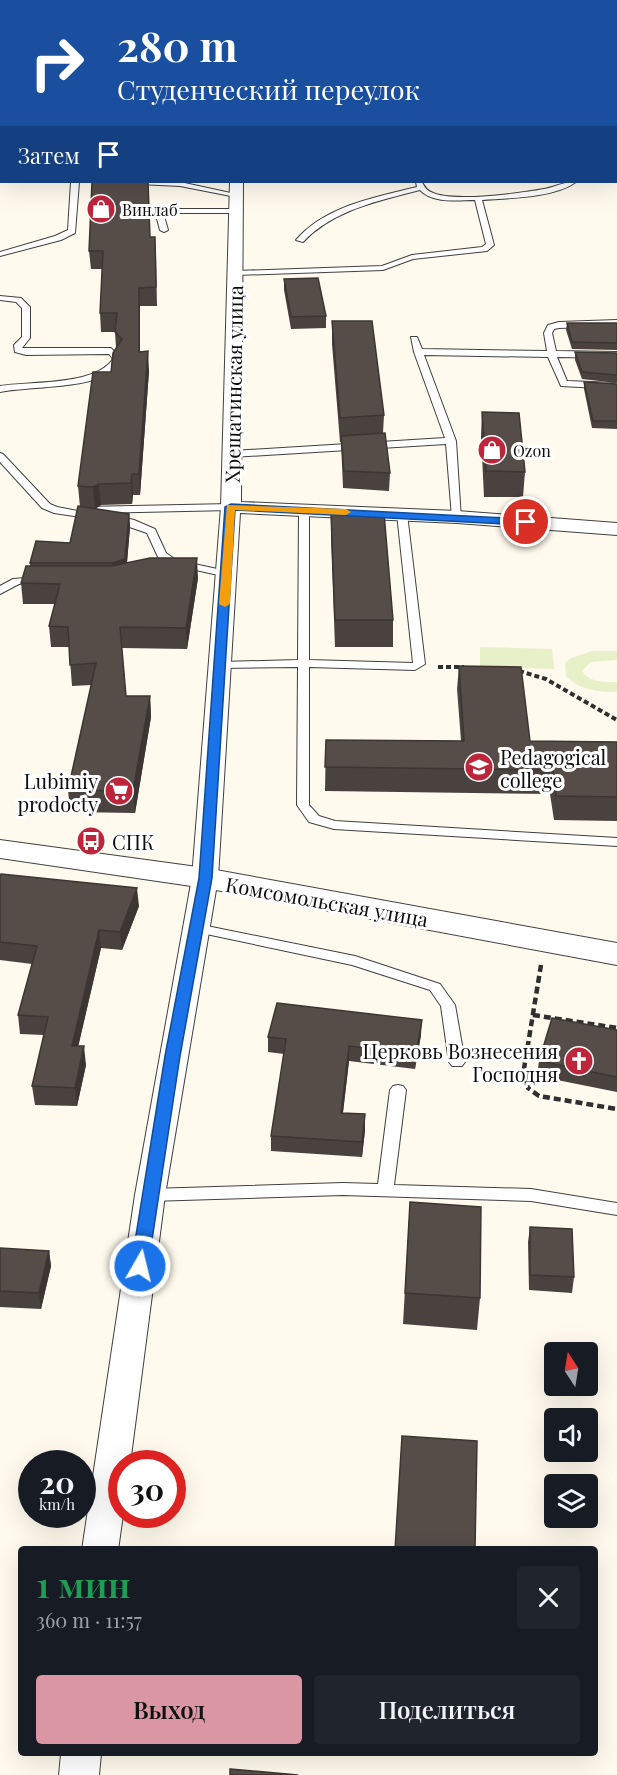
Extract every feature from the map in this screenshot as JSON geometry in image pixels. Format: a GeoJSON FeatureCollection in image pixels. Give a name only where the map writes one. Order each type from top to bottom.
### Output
{"type":"FeatureCollection","features":[{"type":"Feature","properties":{"kind":"street","name":"Хрещатинская улица"},"geometry":{"type":"LineString","coordinates":[[101,1546],[150,1195],[172,1056],[205,878],[231,507],[236,273],[235,196]]}},
{"type":"Feature","properties":{"kind":"street"},"geometry":{"type":"LineString","coordinates":[[231,507],[457,517],[617,529]]}},
{"type":"Feature","properties":{"kind":"street","name":"Комсомольская улица"},"geometry":{"type":"LineString","coordinates":[[0,849],[205,878],[617,954]]}},
{"type":"Feature","properties":{"kind":"street"},"geometry":{"type":"LineString","coordinates":[[79,1775],[81,1756]]}},
{"type":"Feature","properties":{"kind":"lane"},"geometry":{"type":"LineString","coordinates":[[0,254],[58,238],[72,231],[75,183]]}},
{"type":"Feature","properties":{"kind":"lane"},"geometry":{"type":"LineString","coordinates":[[160,183],[180,184],[235,196]]}},
{"type":"Feature","properties":{"kind":"lane"},"geometry":{"type":"LineString","coordinates":[[300,240],[324,221],[366,203],[420,185],[438,197],[478,198],[543,190],[570,183]]}},
{"type":"Feature","properties":{"kind":"lane"},"geometry":{"type":"LineString","coordinates":[[164,230],[162,213],[235,196]]}},
{"type":"Feature","properties":{"kind":"lane"},"geometry":{"type":"LineString","coordinates":[[236,273],[383,268],[412,257],[484,249],[490,245],[478,198]]}},
{"type":"Feature","properties":{"kind":"lane"},"geometry":{"type":"LineString","coordinates":[[0,298],[18,300],[26,307],[26,338],[18,345],[18,350],[26,352],[111,351],[117,359],[116,366],[108,372],[85,379],[0,389]]}},
{"type":"Feature","properties":{"kind":"lane"},"geometry":{"type":"LineString","coordinates":[[617,323],[571,323],[551,327],[548,333],[552,354],[564,384],[617,386]]}},
{"type":"Feature","properties":{"kind":"lane"},"geometry":{"type":"LineString","coordinates":[[414,339],[451,441],[457,517]]}},
{"type":"Feature","properties":{"kind":"lane"},"geometry":{"type":"LineString","coordinates":[[418,352],[617,355]]}},
{"type":"Feature","properties":{"kind":"lane"},"geometry":{"type":"LineString","coordinates":[[232,454],[451,441]]}},
{"type":"Feature","properties":{"kind":"lane"},"geometry":{"type":"LineString","coordinates":[[0,456],[39,502],[54,510],[113,518],[144,527],[155,536],[162,555],[173,562],[226,574]]}},
{"type":"Feature","properties":{"kind":"lane"},"geometry":{"type":"LineString","coordinates":[[54,510],[231,507]]}},
{"type":"Feature","properties":{"kind":"lane"},"geometry":{"type":"LineString","coordinates":[[304,511],[303,805],[314,819],[334,825],[617,842]]}},
{"type":"Feature","properties":{"kind":"lane"},"geometry":{"type":"LineString","coordinates":[[220,665],[302,663],[415,667],[420,659],[402,514]]}},
{"type":"Feature","properties":{"kind":"lane"},"geometry":{"type":"LineString","coordinates":[[160,570],[185,565]]}},
{"type":"Feature","properties":{"kind":"lane"},"geometry":{"type":"LineString","coordinates":[[0,591],[17,581],[44,580]]}},
{"type":"Feature","properties":{"kind":"lane"},"geometry":{"type":"LineString","coordinates":[[197,928],[355,961],[435,987],[448,1005],[456,1062]]}},
{"type":"Feature","properties":{"kind":"lane"},"geometry":{"type":"LineString","coordinates":[[386,1191],[398,1090]]}},
{"type":"Feature","properties":{"kind":"lane"},"geometry":{"type":"LineString","coordinates":[[150,1195],[298,1189],[531,1195],[617,1209]]}},
{"type":"Feature","properties":{"kind":"path"},"geometry":{"type":"LineString","coordinates":[[415,667],[467,667]]}},
{"type":"Feature","properties":{"kind":"path"},"geometry":{"type":"LineString","coordinates":[[510,669],[546,679],[617,720]]}},
{"type":"Feature","properties":{"kind":"path"},"geometry":{"type":"LineString","coordinates":[[541,940],[541,970],[523,1076],[528,1088],[539,1096],[617,1109]]}},
{"type":"Feature","properties":{"kind":"path"},"geometry":{"type":"LineString","coordinates":[[533,1015],[617,1028]]}},
{"type":"Feature","properties":{"kind":"green space"},"geometry":{"type":"Polygon","coordinates":[[[480,647],[552,649],[554,669],[480,667],[480,647]]]}},
{"type":"Feature","properties":{"kind":"green space"},"geometry":{"type":"Polygon","coordinates":[[[592,651],[617,651],[617,660],[591,662],[582,671],[593,680],[617,682],[617,692],[590,689],[571,681],[566,676],[565,663],[571,658],[592,651]]]}},
{"type":"Feature","properties":{"kind":"building"},"geometry":{"type":"Polygon","coordinates":[[[92,183],[148,183],[150,237],[155,237],[156,287],[139,288],[139,352],[148,351],[139,474],[132,474],[131,483],[99,484],[93,487],[78,486],[93,372],[111,372],[113,353],[122,339],[115,332],[117,313],[100,313],[103,251],[89,251],[92,183]]]}},
{"type":"Feature","properties":{"kind":"building"},"geometry":{"type":"Polygon","coordinates":[[[318,278],[326,316],[291,317],[284,279],[318,278]]]}},
{"type":"Feature","properties":{"kind":"building"},"geometry":{"type":"Polygon","coordinates":[[[332,321],[372,321],[384,415],[340,418],[332,321]]]}},
{"type":"Feature","properties":{"kind":"building"},"geometry":{"type":"Polygon","coordinates":[[[567,323],[617,323],[617,343],[572,342],[567,323]]]}},
{"type":"Feature","properties":{"kind":"building"},"geometry":{"type":"Polygon","coordinates":[[[575,352],[617,353],[617,375],[582,372],[575,352]]]}},
{"type":"Feature","properties":{"kind":"building"},"geometry":{"type":"Polygon","coordinates":[[[584,382],[617,384],[617,421],[593,421],[584,382]]]}},
{"type":"Feature","properties":{"kind":"building"},"geometry":{"type":"Polygon","coordinates":[[[482,412],[519,413],[525,472],[486,471],[482,412]]]}},
{"type":"Feature","properties":{"kind":"building"},"geometry":{"type":"Polygon","coordinates":[[[385,433],[390,473],[344,471],[341,436],[385,433]]]}},
{"type":"Feature","properties":{"kind":"building"},"geometry":{"type":"Polygon","coordinates":[[[78,506],[129,514],[125,559],[112,563],[30,563],[36,541],[70,543],[78,506]]]}},
{"type":"Feature","properties":{"kind":"building"},"geometry":{"type":"Polygon","coordinates":[[[331,513],[384,513],[393,620],[335,620],[331,513]]]}},
{"type":"Feature","properties":{"kind":"building"},"geometry":{"type":"Polygon","coordinates":[[[150,558],[197,558],[186,628],[120,627],[126,696],[150,696],[133,791],[68,790],[96,663],[70,665],[68,627],[49,626],[60,584],[21,583],[26,566],[112,566],[150,558]]]}},
{"type":"Feature","properties":{"kind":"building"},"geometry":{"type":"Polygon","coordinates":[[[459,666],[521,667],[530,741],[617,742],[617,797],[556,796],[553,770],[325,767],[326,740],[464,741],[459,666]]]}},
{"type":"Feature","properties":{"kind":"building"},"geometry":{"type":"Polygon","coordinates":[[[1,874],[137,888],[120,932],[99,930],[72,1046],[84,1046],[75,1088],[32,1086],[48,1017],[18,1015],[37,946],[0,942],[1,874]]]}},
{"type":"Feature","properties":{"kind":"building"},"geometry":{"type":"Polygon","coordinates":[[[277,1003],[422,1020],[416,1054],[349,1046],[341,1113],[365,1114],[362,1142],[271,1136],[286,1039],[268,1037],[277,1003]]]}},
{"type":"Feature","properties":{"kind":"building","name":"Церковь Вознесения Господня"},"geometry":{"type":"Polygon","coordinates":[[[552,1018],[617,1030],[617,1077],[539,1061],[552,1018]]]}},
{"type":"Feature","properties":{"kind":"building"},"geometry":{"type":"Polygon","coordinates":[[[410,1202],[481,1207],[480,1298],[405,1293],[410,1202]]]}},
{"type":"Feature","properties":{"kind":"building"},"geometry":{"type":"Polygon","coordinates":[[[530,1227],[572,1229],[574,1277],[530,1275],[530,1227]]]}},
{"type":"Feature","properties":{"kind":"building"},"geometry":{"type":"Polygon","coordinates":[[[0,1248],[49,1251],[39,1293],[0,1291],[0,1248]]]}},
{"type":"Feature","properties":{"kind":"building"},"geometry":{"type":"Polygon","coordinates":[[[402,1436],[477,1441],[475,1546],[395,1546],[402,1436]]]}},
{"type":"Feature","properties":{"kind":"building"},"geometry":{"type":"Polygon","coordinates":[[[230,1769],[298,1775],[230,1775],[230,1769]]]}},
{"type":"Feature","properties":{"kind":"slow traffic"},"geometry":{"type":"LineString","coordinates":[[225,604],[231,507],[346,512]]}},
{"type":"Feature","properties":{"kind":"place","name":"Винлаб"},"geometry":{"type":"Point","coordinates":[101,209]}},
{"type":"Feature","properties":{"kind":"place","name":"Ozon"},"geometry":{"type":"Point","coordinates":[492,450]}},
{"type":"Feature","properties":{"kind":"place","name":"Pedagogical college"},"geometry":{"type":"Point","coordinates":[479,767]}},
{"type":"Feature","properties":{"kind":"place","name":"Lubimiy prodocty"},"geometry":{"type":"Point","coordinates":[119,791]}},
{"type":"Feature","properties":{"kind":"place","name":"СПК"},"geometry":{"type":"Point","coordinates":[91,841]}},
{"type":"Feature","properties":{"kind":"place","name":"Церковь Вознесения Господня"},"geometry":{"type":"Point","coordinates":[579,1061]}},
{"type":"Feature","properties":{"kind":"route"},"geometry":{"type":"LineString","coordinates":[[140,1266],[172,1056],[205,878],[231,507],[526,522]]}}]}
